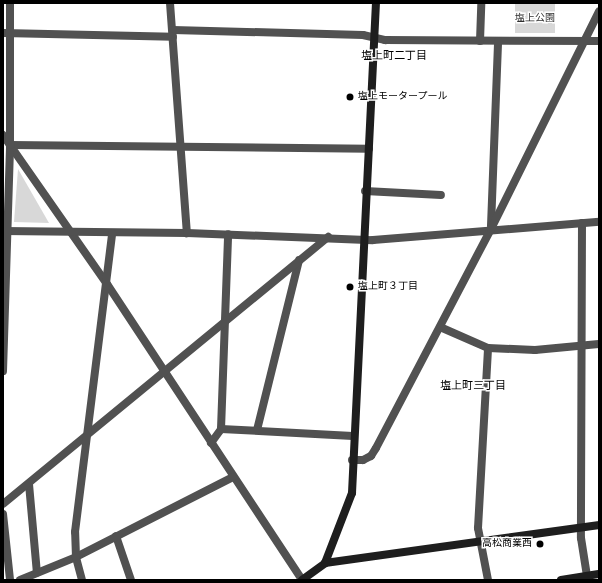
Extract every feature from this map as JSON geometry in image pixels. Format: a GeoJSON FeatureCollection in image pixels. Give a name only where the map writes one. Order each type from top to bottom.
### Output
{"type":"FeatureCollection","features":[{"type":"Feature","properties":{"kind":"street"},"geometry":{"type":"LineString","coordinates":[[3,371],[5,231],[10,145],[7,33],[10,3]]}},
{"type":"Feature","properties":{"kind":"street"},"geometry":{"type":"LineString","coordinates":[[170,3],[179,148],[187,233]]}},
{"type":"Feature","properties":{"kind":"street"},"geometry":{"type":"LineString","coordinates":[[3,135],[69,233],[107,284],[233,477],[305,579],[325,563],[352,493],[353,436],[364,240],[365,191],[369,149],[376,3]]}},
{"type":"Feature","properties":{"kind":"street"},"geometry":{"type":"LineString","coordinates":[[480,41],[481,3]]}},
{"type":"Feature","properties":{"kind":"street"},"geometry":{"type":"LineString","coordinates":[[352,460],[363,460],[371,456],[491,229],[599,11]]}},
{"type":"Feature","properties":{"kind":"street"},"geometry":{"type":"LineString","coordinates":[[7,33],[375,37],[385,40],[599,41]]}},
{"type":"Feature","properties":{"kind":"street"},"geometry":{"type":"LineString","coordinates":[[491,229],[498,41]]}},
{"type":"Feature","properties":{"kind":"street"},"geometry":{"type":"LineString","coordinates":[[10,145],[369,149]]}},
{"type":"Feature","properties":{"kind":"street"},"geometry":{"type":"LineString","coordinates":[[365,191],[441,195]]}},
{"type":"Feature","properties":{"kind":"street"},"geometry":{"type":"LineString","coordinates":[[5,231],[228,234],[328,237],[364,240],[437,237],[491,229],[599,222]]}},
{"type":"Feature","properties":{"kind":"street"},"geometry":{"type":"LineString","coordinates":[[582,223],[581,528],[587,576]]}},
{"type":"Feature","properties":{"kind":"street"},"geometry":{"type":"LineString","coordinates":[[82,580],[76,557],[75,532],[107,284],[112,233]]}},
{"type":"Feature","properties":{"kind":"street"},"geometry":{"type":"LineString","coordinates":[[211,443],[221,429],[223,323],[228,234]]}},
{"type":"Feature","properties":{"kind":"street"},"geometry":{"type":"LineString","coordinates":[[3,504],[87,437],[328,237]]}},
{"type":"Feature","properties":{"kind":"street"},"geometry":{"type":"LineString","coordinates":[[257,430],[299,260]]}},
{"type":"Feature","properties":{"kind":"street"},"geometry":{"type":"LineString","coordinates":[[440,327],[488,348],[535,350],[599,344]]}},
{"type":"Feature","properties":{"kind":"street"},"geometry":{"type":"LineString","coordinates":[[488,348],[478,528],[488,580]]}},
{"type":"Feature","properties":{"kind":"street"},"geometry":{"type":"LineString","coordinates":[[221,429],[353,436]]}},
{"type":"Feature","properties":{"kind":"street"},"geometry":{"type":"LineString","coordinates":[[20,580],[76,557],[233,477]]}},
{"type":"Feature","properties":{"kind":"street"},"geometry":{"type":"LineString","coordinates":[[29,484],[38,573]]}},
{"type":"Feature","properties":{"kind":"street"},"geometry":{"type":"LineString","coordinates":[[3,514],[10,580]]}},
{"type":"Feature","properties":{"kind":"street"},"geometry":{"type":"LineString","coordinates":[[325,563],[480,543],[599,525]]}},
{"type":"Feature","properties":{"kind":"street"},"geometry":{"type":"LineString","coordinates":[[116,536],[131,580]]}},
{"type":"Feature","properties":{"kind":"street"},"geometry":{"type":"LineString","coordinates":[[561,580],[599,574]]}},
{"type":"Feature","properties":{"kind":"green space","name":"塩上公園"},"geometry":{"type":"Polygon","coordinates":[[[515,3],[555,3],[555,33],[515,33],[515,3]]]}},
{"type":"Feature","properties":{"kind":"green space"},"geometry":{"type":"Polygon","coordinates":[[[18,169],[49,223],[14,222],[18,169]]]}},
{"type":"Feature","properties":{"kind":"place","name":"塩上モータープール"},"geometry":{"type":"Point","coordinates":[350,97]}},
{"type":"Feature","properties":{"kind":"place","name":"塩上町３丁目"},"geometry":{"type":"Point","coordinates":[350,287]}},
{"type":"Feature","properties":{"kind":"place","name":"高松商業西"},"geometry":{"type":"Point","coordinates":[540,544]}},
{"type":"Feature","properties":{"kind":"district","name":"塩上町二丁目"},"geometry":{"type":"Point","coordinates":[394,56]}},
{"type":"Feature","properties":{"kind":"district","name":"塩上町三丁目"},"geometry":{"type":"Point","coordinates":[473,386]}}]}
